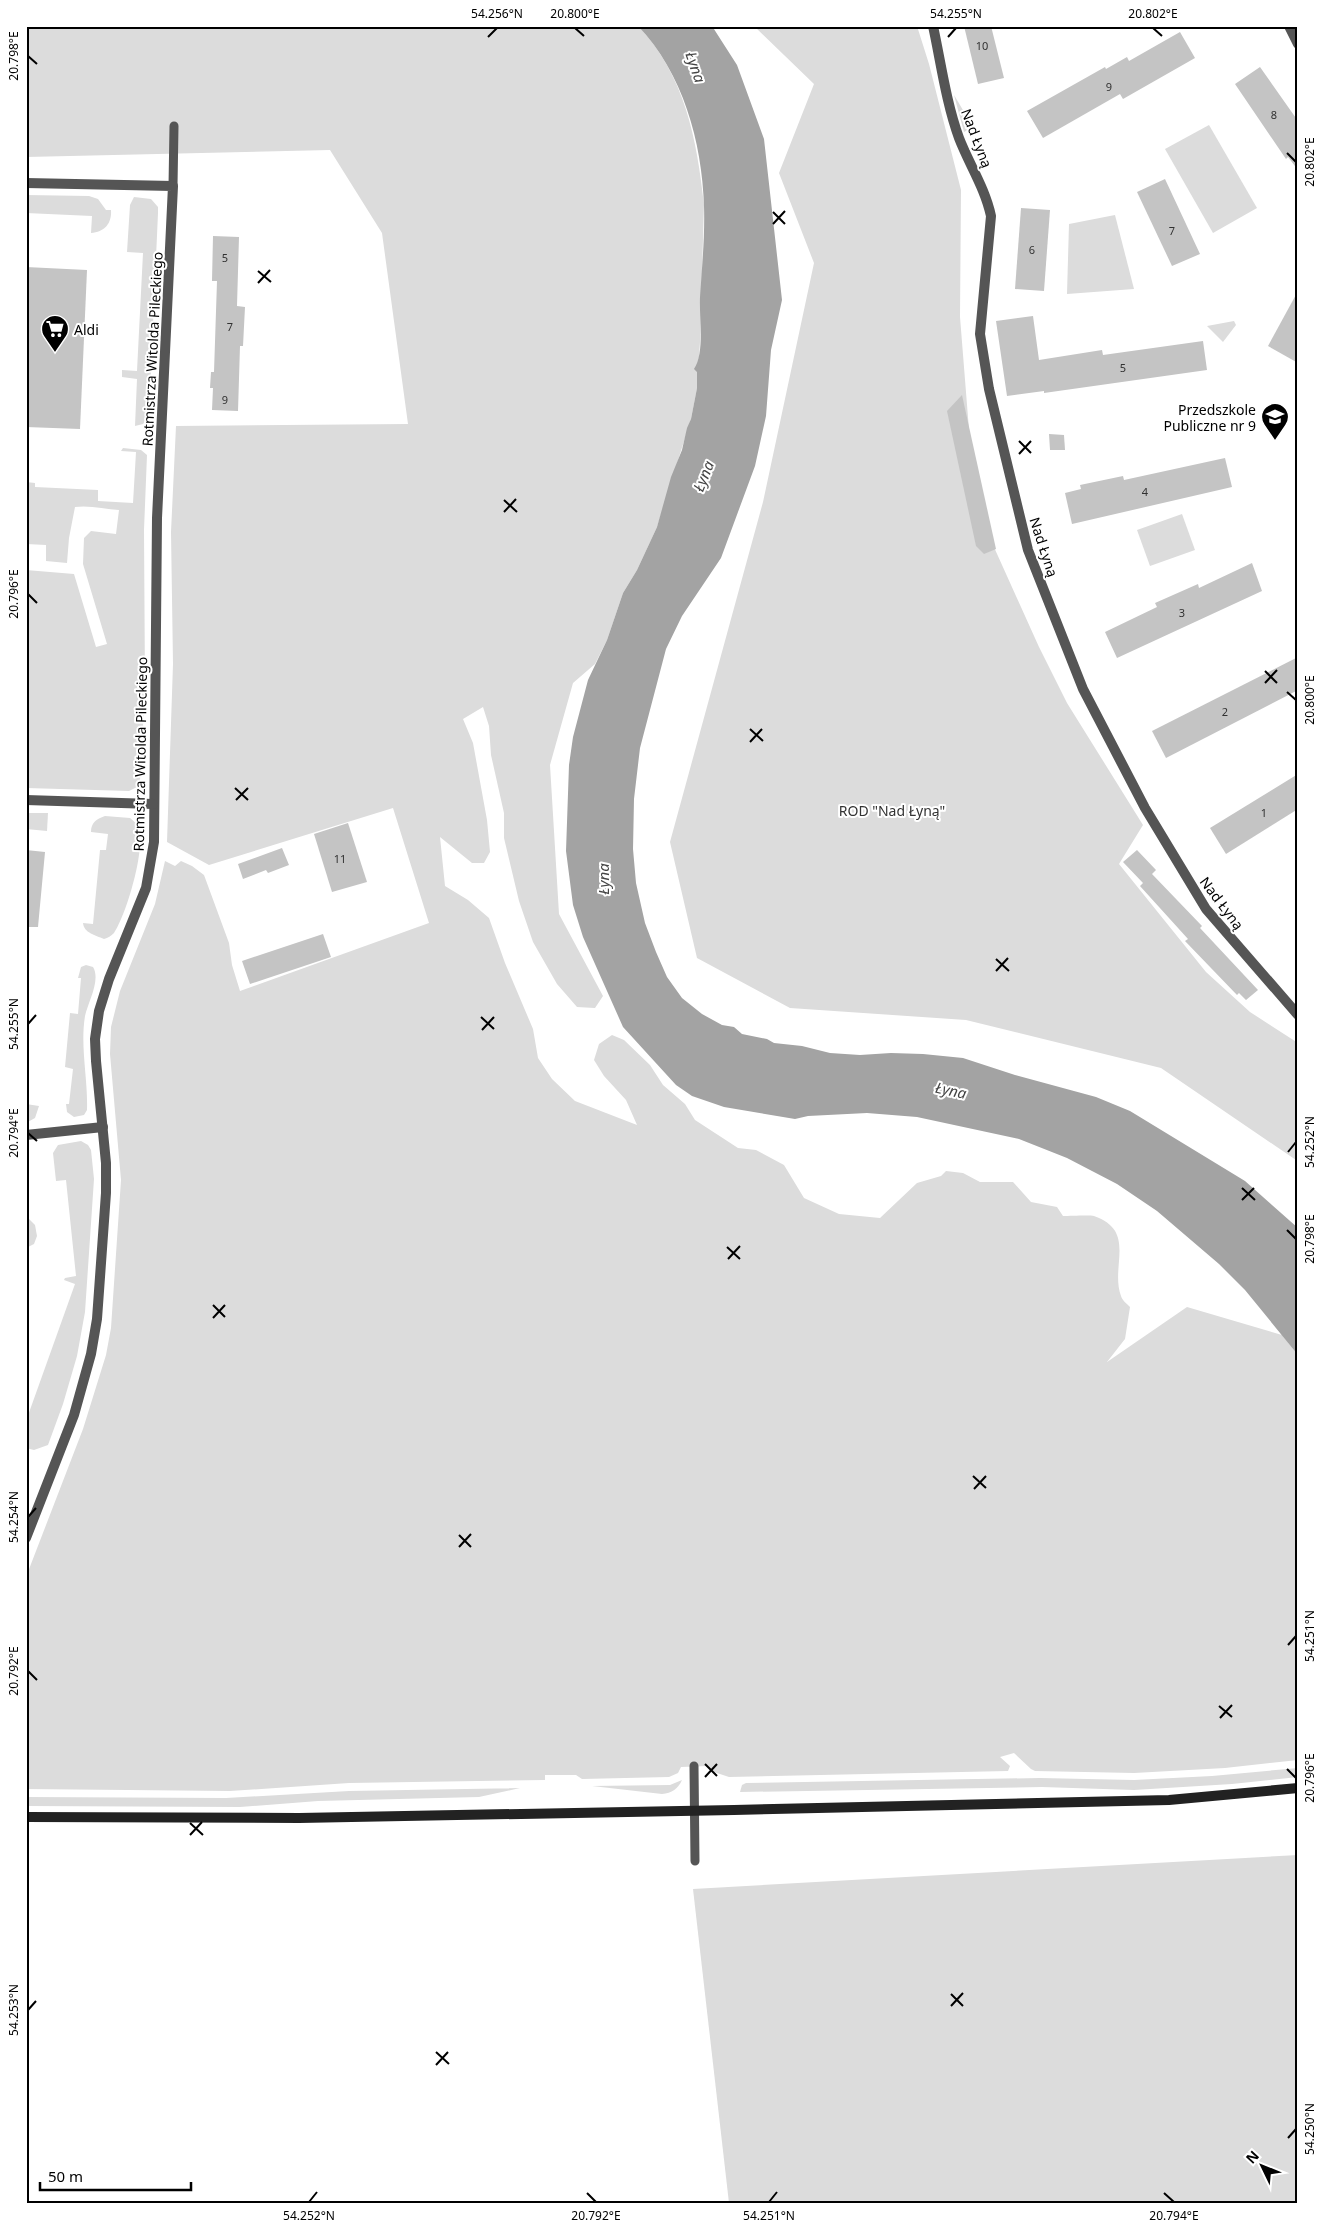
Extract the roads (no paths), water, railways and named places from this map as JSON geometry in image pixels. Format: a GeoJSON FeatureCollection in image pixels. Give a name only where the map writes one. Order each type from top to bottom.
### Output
{"type":"FeatureCollection","features":[{"type":"Feature","properties":{"kind":"main road"},"geometry":{"type":"LineString","coordinates":[[26,1817],[299,1818],[695,1811],[1169,1800],[1298,1788]]}},
{"type":"Feature","properties":{"kind":"street","name":"Nad Łyną"},"geometry":{"type":"LineString","coordinates":[[933,26],[952,112],[960,138],[987,200],[991,216],[980,334],[989,389],[1028,550],[1082,689],[1145,808],[1206,909],[1298,1015]]}},
{"type":"Feature","properties":{"kind":"street"},"geometry":{"type":"LineString","coordinates":[[1289,26],[1298,44]]}},
{"type":"Feature","properties":{"kind":"street"},"geometry":{"type":"LineString","coordinates":[[26,183],[173,186]]}},
{"type":"Feature","properties":{"kind":"street","name":"Rotmistrza Witolda Pileckiego"},"geometry":{"type":"LineString","coordinates":[[26,1538],[74,1415],[91,1354],[97,1320],[106,1194],[103,1127],[96,1061],[99,1011],[109,979],[146,888],[154,842],[157,518],[173,186]]}},
{"type":"Feature","properties":{"kind":"street"},"geometry":{"type":"LineString","coordinates":[[26,800],[153,804]]}},
{"type":"Feature","properties":{"kind":"street"},"geometry":{"type":"LineString","coordinates":[[26,1135],[103,1127]]}},
{"type":"Feature","properties":{"kind":"lane"},"geometry":{"type":"LineString","coordinates":[[173,186],[174,126]]}},
{"type":"Feature","properties":{"kind":"lane"},"geometry":{"type":"LineString","coordinates":[[694,1766],[696,1861]]}},
{"type":"Feature","properties":{"kind":"water","name":"Łyna"},"geometry":{"type":"Polygon","coordinates":[[[638,26],[712,26],[737,65],[764,139],[782,300],[771,350],[766,416],[755,466],[721,558],[682,616],[666,649],[640,748],[634,799],[633,849],[636,883],[645,923],[667,977],[682,998],[702,1014],[722,1025],[734,1027],[742,1034],[767,1039],[774,1043],[802,1046],[830,1053],[860,1055],[891,1053],[923,1054],[963,1058],[1015,1075],[1096,1097],[1130,1111],[1245,1181],[1298,1228],[1298,1355],[1245,1290],[1219,1264],[1157,1211],[1117,1184],[1067,1158],[1019,1139],[917,1117],[867,1113],[808,1116],[795,1119],[724,1107],[692,1096],[676,1085],[623,1027],[583,937],[573,905],[566,851],[569,765],[573,737],[588,680],[607,640],[623,593],[637,570],[657,527],[671,477],[682,450],[691,419],[697,388],[697,372],[694,369],[699,354],[701,334],[700,297],[704,229],[704,206],[699,157],[687,110],[667,65],[654,45],[638,26]]]}},
{"type":"Feature","properties":{"kind":"place","name":"Aldi"},"geometry":{"type":"Point","coordinates":[55,353]}},
{"type":"Feature","properties":{"kind":"place","name":"Przedszkole Publiczne nr 9"},"geometry":{"type":"Point","coordinates":[1275,441]}},
{"type":"Feature","properties":{"kind":"park label","name":"ROD \"Nad Łyną\""},"geometry":{"type":"Point","coordinates":[892,810]}}]}
